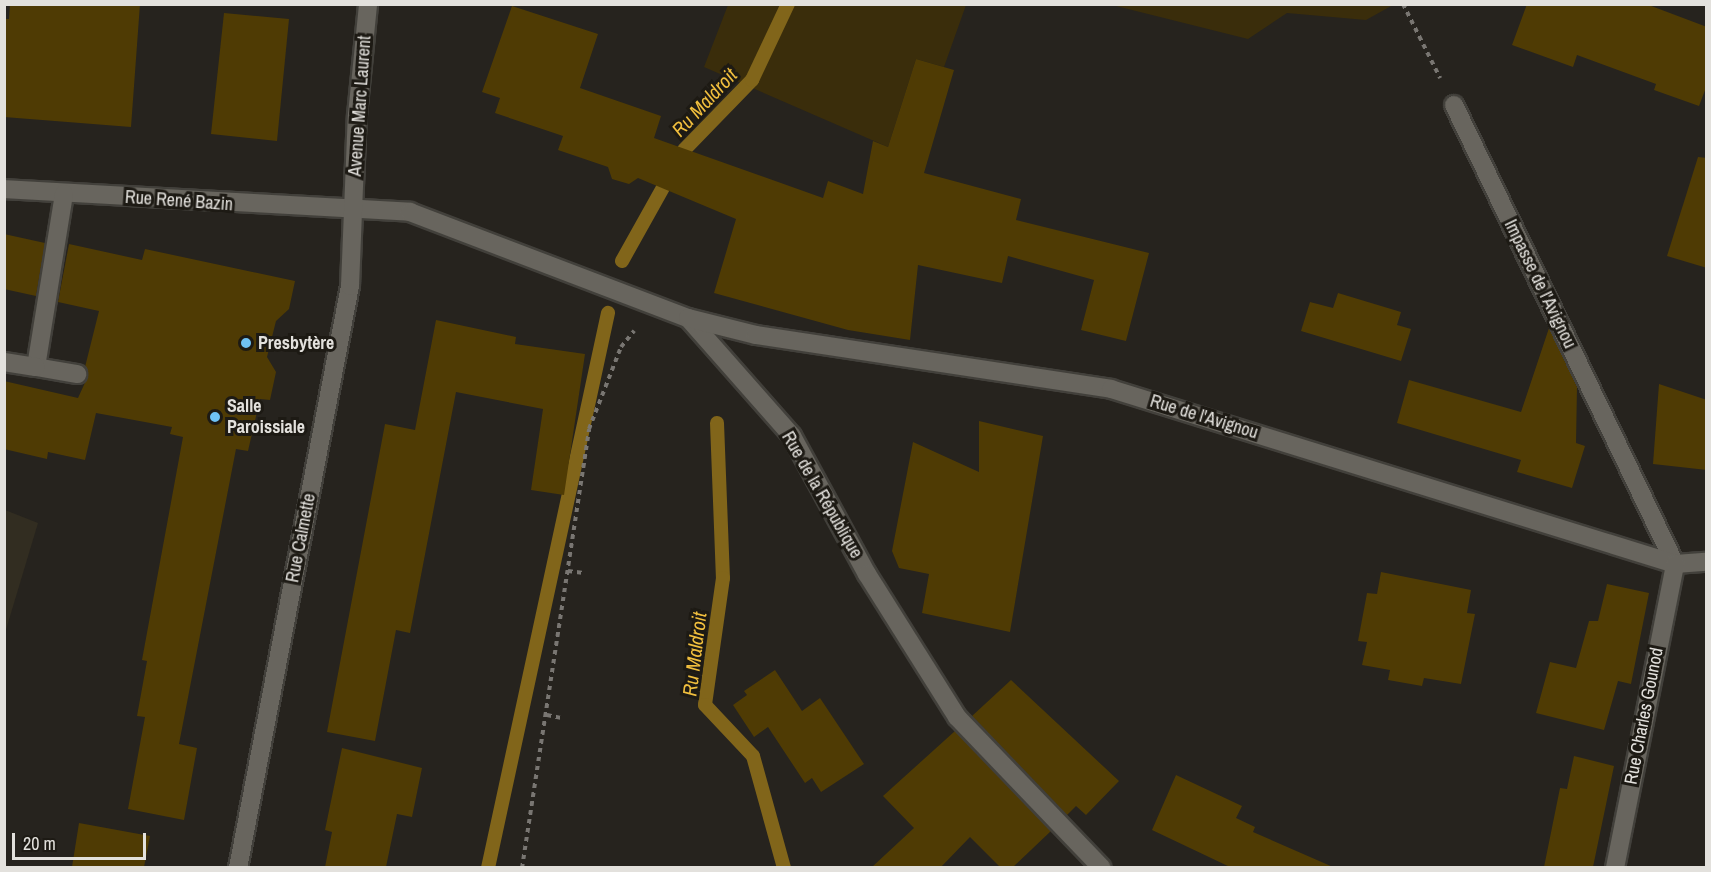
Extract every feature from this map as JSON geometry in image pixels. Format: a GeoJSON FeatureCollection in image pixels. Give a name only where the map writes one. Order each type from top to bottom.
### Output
{"type":"FeatureCollection","features":[{"type":"Feature","properties":{"kind":"street","name":"Avenue Marc Laurent"},"geometry":{"type":"LineString","coordinates":[[354,208],[368,4]]}},
{"type":"Feature","properties":{"kind":"street","name":"Impasse de l'Avignou"},"geometry":{"type":"LineString","coordinates":[[1454,105],[1675,564]]}},
{"type":"Feature","properties":{"kind":"street","name":"Rue René Bazin"},"geometry":{"type":"LineString","coordinates":[[4,189],[302,209],[354,208]]}},
{"type":"Feature","properties":{"kind":"street"},"geometry":{"type":"LineString","coordinates":[[36,367],[64,194]]}},
{"type":"Feature","properties":{"kind":"street","name":"Rue de la République"},"geometry":{"type":"LineString","coordinates":[[354,208],[436,220],[688,318],[792,436],[867,574],[957,717],[1102,867]]}},
{"type":"Feature","properties":{"kind":"street","name":"Rue Calmette"},"geometry":{"type":"LineString","coordinates":[[238,867],[350,286],[354,208]]}},
{"type":"Feature","properties":{"kind":"street","name":"Rue de l'Avignou"},"geometry":{"type":"LineString","coordinates":[[688,318],[756,335],[1111,389],[1675,564],[1707,562]]}},
{"type":"Feature","properties":{"kind":"street"},"geometry":{"type":"LineString","coordinates":[[4,362],[77,374]]}},
{"type":"Feature","properties":{"kind":"street","name":"Rue Charles Gounod"},"geometry":{"type":"LineString","coordinates":[[1615,867],[1675,564]]}},
{"type":"Feature","properties":{"kind":"path"},"geometry":{"type":"LineString","coordinates":[[1403,4],[1454,105]]}},
{"type":"Feature","properties":{"kind":"path"},"geometry":{"type":"LineString","coordinates":[[522,867],[589,429],[621,347],[655,305]]}},
{"type":"Feature","properties":{"kind":"path"},"geometry":{"type":"LineString","coordinates":[[568,571],[584,573]]}},
{"type":"Feature","properties":{"kind":"path"},"geometry":{"type":"LineString","coordinates":[[546,715],[561,718]]}},
{"type":"Feature","properties":{"kind":"shaded area"},"geometry":{"type":"Polygon","coordinates":[[[1393,4],[1366,20],[1287,13],[1248,39],[1112,5],[1393,4]]]}},
{"type":"Feature","properties":{"kind":"shaded area"},"geometry":{"type":"Polygon","coordinates":[[[728,5],[966,5],[944,67],[916,59],[888,147],[704,67],[728,5]]]}},
{"type":"Feature","properties":{"kind":"shaded area"},"geometry":{"type":"Polygon","coordinates":[[[5,510],[38,523],[5,633],[5,510]]]}},
{"type":"Feature","properties":{"kind":"building"},"geometry":{"type":"Polygon","coordinates":[[[10,4],[140,4],[131,127],[4,117],[4,19],[9,19],[10,4]]]}},
{"type":"Feature","properties":{"kind":"building"},"geometry":{"type":"Polygon","coordinates":[[[1527,4],[1646,4],[1707,27],[1707,85],[1699,106],[1654,90],[1656,84],[1577,55],[1573,67],[1512,45],[1527,4]]]}},
{"type":"Feature","properties":{"kind":"building"},"geometry":{"type":"Polygon","coordinates":[[[512,6],[598,34],[580,88],[661,116],[654,138],[823,198],[828,181],[863,194],[873,141],[888,147],[916,59],[954,70],[924,173],[1021,199],[1016,220],[1149,253],[1126,341],[1081,330],[1094,280],[1008,256],[1002,283],[918,265],[910,340],[848,330],[714,293],[736,219],[638,178],[629,184],[612,179],[608,167],[558,150],[563,136],[495,113],[500,98],[482,92],[512,6]]]}},
{"type":"Feature","properties":{"kind":"building"},"geometry":{"type":"Polygon","coordinates":[[[224,13],[289,19],[277,141],[211,134],[224,13]]]}},
{"type":"Feature","properties":{"kind":"building"},"geometry":{"type":"Polygon","coordinates":[[[1698,157],[1707,158],[1707,268],[1667,256],[1698,157]]]}},
{"type":"Feature","properties":{"kind":"building"},"geometry":{"type":"Polygon","coordinates":[[[4,234],[45,243],[36,296],[4,289],[4,234]]]}},
{"type":"Feature","properties":{"kind":"building"},"geometry":{"type":"Polygon","coordinates":[[[69,244],[142,260],[145,249],[295,281],[289,309],[276,321],[267,357],[276,372],[270,400],[260,399],[248,451],[236,449],[179,744],[197,748],[184,820],[128,809],[145,717],[137,716],[147,661],[142,660],[183,437],[170,434],[172,427],[96,413],[85,460],[48,452],[47,459],[4,449],[4,381],[78,398],[88,376],[85,367],[99,311],[58,302],[69,244]]]}},
{"type":"Feature","properties":{"kind":"building"},"geometry":{"type":"Polygon","coordinates":[[[1338,293],[1401,312],[1397,325],[1411,329],[1401,361],[1301,331],[1310,302],[1333,308],[1338,293]]]}},
{"type":"Feature","properties":{"kind":"building"},"geometry":{"type":"Polygon","coordinates":[[[436,320],[516,337],[515,344],[585,354],[564,495],[531,490],[543,409],[456,392],[410,633],[396,630],[375,741],[327,732],[385,424],[415,430],[436,320]]]}},
{"type":"Feature","properties":{"kind":"building"},"geometry":{"type":"Polygon","coordinates":[[[1549,328],[1577,387],[1576,443],[1585,446],[1572,488],[1517,472],[1521,460],[1397,423],[1409,380],[1521,412],[1549,328]]]}},
{"type":"Feature","properties":{"kind":"building"},"geometry":{"type":"Polygon","coordinates":[[[1659,384],[1707,400],[1707,470],[1653,464],[1659,384]]]}},
{"type":"Feature","properties":{"kind":"building"},"geometry":{"type":"Polygon","coordinates":[[[979,421],[1043,436],[1010,632],[922,613],[929,574],[899,568],[892,551],[913,442],[979,472],[979,421]]]}},
{"type":"Feature","properties":{"kind":"building"},"geometry":{"type":"Polygon","coordinates":[[[1381,572],[1471,590],[1467,613],[1475,614],[1461,684],[1424,678],[1422,686],[1388,680],[1390,670],[1362,665],[1367,642],[1358,641],[1367,593],[1377,594],[1381,572]]]}},
{"type":"Feature","properties":{"kind":"building"},"geometry":{"type":"Polygon","coordinates":[[[1607,584],[1649,593],[1631,684],[1618,681],[1604,730],[1536,713],[1550,662],[1576,668],[1589,621],[1598,621],[1607,584]]]}},
{"type":"Feature","properties":{"kind":"building"},"geometry":{"type":"Polygon","coordinates":[[[775,670],[802,711],[820,698],[864,764],[821,792],[812,778],[805,783],[768,727],[754,737],[733,705],[747,695],[744,691],[775,670]]]}},
{"type":"Feature","properties":{"kind":"building"},"geometry":{"type":"Polygon","coordinates":[[[1011,680],[1119,781],[1086,815],[1076,806],[1067,815],[972,716],[1011,680]]]}},
{"type":"Feature","properties":{"kind":"building"},"geometry":{"type":"Polygon","coordinates":[[[955,731],[1051,831],[1013,867],[1000,867],[970,837],[941,867],[872,867],[914,828],[883,796],[955,731]]]}},
{"type":"Feature","properties":{"kind":"building"},"geometry":{"type":"Polygon","coordinates":[[[342,748],[422,768],[412,817],[397,814],[386,867],[325,867],[332,832],[325,830],[342,748]]]}},
{"type":"Feature","properties":{"kind":"building"},"geometry":{"type":"Polygon","coordinates":[[[1574,756],[1614,766],[1593,867],[1544,867],[1560,788],[1567,789],[1574,756]]]}},
{"type":"Feature","properties":{"kind":"building"},"geometry":{"type":"Polygon","coordinates":[[[1176,775],[1242,806],[1236,818],[1255,827],[1253,832],[1333,867],[1230,867],[1152,830],[1176,775]]]}},
{"type":"Feature","properties":{"kind":"building"},"geometry":{"type":"Polygon","coordinates":[[[79,823],[150,836],[144,867],[72,867],[79,823]]]}},
{"type":"Feature","properties":{"kind":"waterway","name":"Ru Maldroit"},"geometry":{"type":"LineString","coordinates":[[622,261],[684,150],[752,80],[788,4]]}},
{"type":"Feature","properties":{"kind":"waterway"},"geometry":{"type":"LineString","coordinates":[[488,868],[608,313]]}},
{"type":"Feature","properties":{"kind":"waterway","name":"Ru Maldroit"},"geometry":{"type":"LineString","coordinates":[[717,423],[723,578],[705,705],[753,756],[784,868]]}},
{"type":"Feature","properties":{"kind":"place","name":"Presbytère"},"geometry":{"type":"Point","coordinates":[246,343]}},
{"type":"Feature","properties":{"kind":"place","name":"Salle Paroissiale"},"geometry":{"type":"Point","coordinates":[215,417]}}]}
